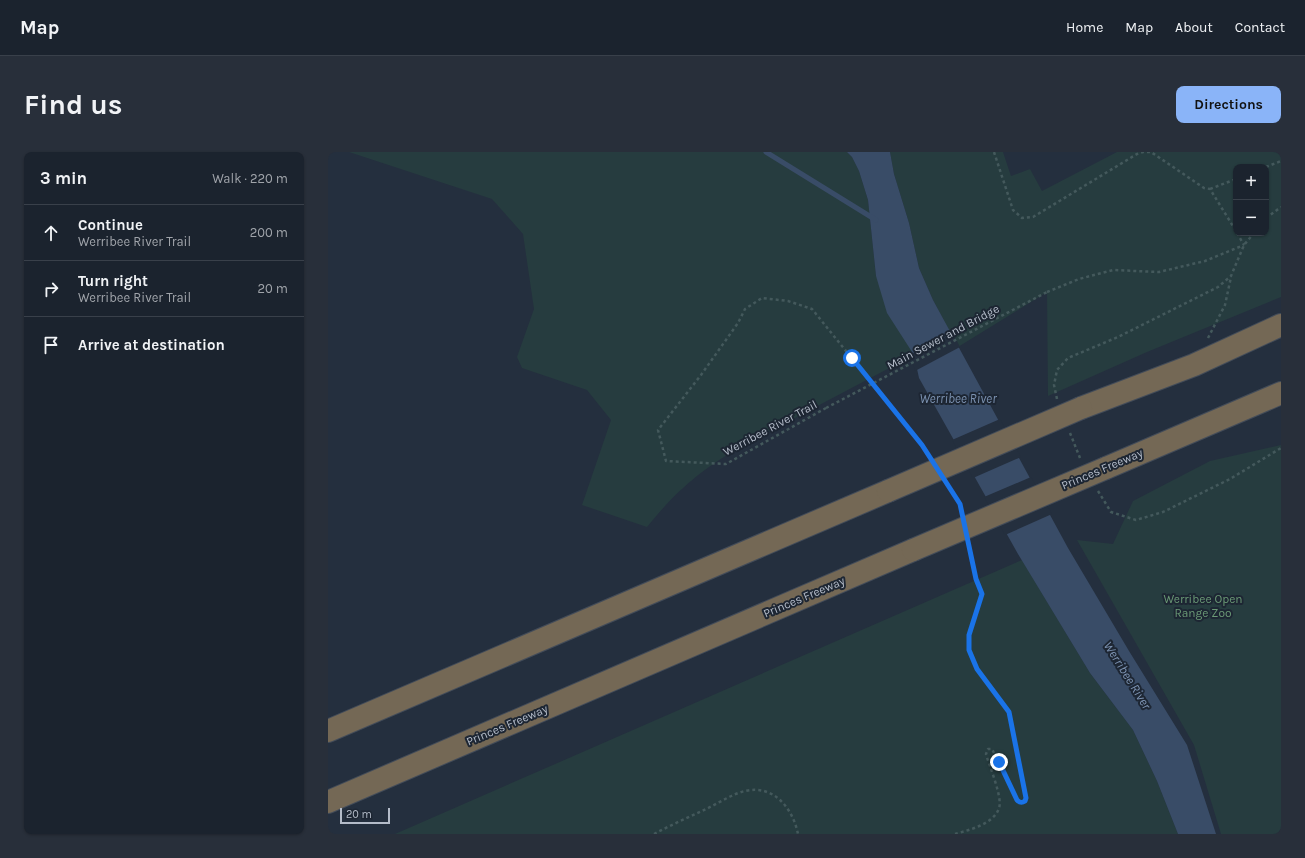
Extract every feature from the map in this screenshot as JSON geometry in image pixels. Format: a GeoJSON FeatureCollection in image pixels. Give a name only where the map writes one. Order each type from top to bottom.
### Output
{"type":"FeatureCollection","features":[{"type":"Feature","properties":{"kind":"highway"},"geometry":{"type":"LineString","coordinates":[[328,731],[1081,408],[1194,365],[1281,325]]}},
{"type":"Feature","properties":{"kind":"highway","name":"Princes Freeway"},"geometry":{"type":"LineString","coordinates":[[328,802],[1281,393]]}},
{"type":"Feature","properties":{"kind":"path"},"geometry":{"type":"LineString","coordinates":[[994,152],[1013,210],[1022,218],[1034,217],[1137,154],[1143,152],[1151,152],[1204,188],[1210,189],[1233,180]]}},
{"type":"Feature","properties":{"kind":"path"},"geometry":{"type":"LineString","coordinates":[[1269,166],[1281,161]]}},
{"type":"Feature","properties":{"kind":"path"},"geometry":{"type":"LineString","coordinates":[[1210,189],[1233,226]]}},
{"type":"Feature","properties":{"kind":"path"},"geometry":{"type":"LineString","coordinates":[[1269,216],[1281,206]]}},
{"type":"Feature","properties":{"kind":"path"},"geometry":{"type":"LineString","coordinates":[[1239,236],[1244,245]]}},
{"type":"Feature","properties":{"kind":"path"},"geometry":{"type":"LineString","coordinates":[[1194,365],[1225,305],[1231,276],[1244,245],[1252,236]]}},
{"type":"Feature","properties":{"kind":"path","name":"Main Sewer and Bridge"},"geometry":{"type":"LineString","coordinates":[[826,408],[1047,292],[1079,279],[1113,270],[1159,272],[1204,261],[1244,245]]}},
{"type":"Feature","properties":{"kind":"path"},"geometry":{"type":"LineString","coordinates":[[1058,400],[1054,385],[1057,370],[1068,358],[1118,336],[1218,287],[1231,276]]}},
{"type":"Feature","properties":{"kind":"path","name":"Werribee River Trail"},"geometry":{"type":"LineString","coordinates":[[826,408],[726,464],[666,461],[658,430],[701,375],[738,323],[745,309],[762,298],[788,301],[812,309],[922,445],[930,458]]}},
{"type":"Feature","properties":{"kind":"path"},"geometry":{"type":"LineString","coordinates":[[1068,428],[1082,462]]}},
{"type":"Feature","properties":{"kind":"path"},"geometry":{"type":"LineString","coordinates":[[1097,488],[1111,512],[1136,520],[1163,512],[1230,479],[1281,448]]}},
{"type":"Feature","properties":{"kind":"path"},"geometry":{"type":"LineString","coordinates":[[948,484],[960,504],[962,512]]}},
{"type":"Feature","properties":{"kind":"path"},"geometry":{"type":"LineString","coordinates":[[954,834],[986,823],[1000,808],[1000,796],[986,754],[988,749],[992,750],[1017,800],[1023,802],[1026,798],[1009,712],[977,669],[969,650],[969,635],[982,594],[976,579],[968,542]]}},
{"type":"Feature","properties":{"kind":"path"},"geometry":{"type":"LineString","coordinates":[[654,834],[738,794],[753,790],[764,791],[780,799],[794,819],[798,834]]}},
{"type":"Feature","properties":{"kind":"green space"},"geometry":{"type":"Polygon","coordinates":[[[349,152],[847,152],[852,157],[859,171],[868,200],[876,276],[914,355],[740,447],[713,464],[679,492],[647,527],[582,505],[611,420],[587,390],[522,368],[517,357],[534,309],[523,234],[492,199],[349,152]]]}},
{"type":"Feature","properties":{"kind":"green space"},"geometry":{"type":"Polygon","coordinates":[[[890,152],[1003,152],[1011,176],[1030,169],[1042,191],[1117,152],[1281,152],[1281,297],[1147,352],[1048,396],[1047,292],[958,347],[933,300],[919,268],[909,223],[894,174],[890,152]]]}},
{"type":"Feature","properties":{"kind":"green space","name":"Werribee Open Range Zoo"},"geometry":{"type":"Polygon","coordinates":[[[1281,445],[1281,834],[1221,834],[1194,745],[1077,540],[1113,544],[1133,501],[1210,461],[1281,445]]]}},
{"type":"Feature","properties":{"kind":"green space"},"geometry":{"type":"Polygon","coordinates":[[[1022,560],[1090,673],[1133,730],[1157,781],[1178,834],[395,834],[1022,560]]]}},
{"type":"Feature","properties":{"kind":"water","name":"Werribee River"},"geometry":{"type":"Polygon","coordinates":[[[847,152],[890,152],[894,174],[909,223],[919,268],[933,300],[1068,548],[1187,745],[1216,834],[1178,834],[1157,781],[1133,730],[1090,673],[1018,554],[919,378],[914,355],[887,313],[876,276],[868,200],[859,171],[852,157],[847,152]]]}},
{"type":"Feature","properties":{"kind":"pier"},"geometry":{"type":"Polygon","coordinates":[[[953,333],[960,347],[915,371],[911,354],[953,333]]]}},
{"type":"Feature","properties":{"kind":"pier"},"geometry":{"type":"Polygon","coordinates":[[[1000,419],[1021,457],[973,478],[952,440],[1000,419]]]}},
{"type":"Feature","properties":{"kind":"pier"},"geometry":{"type":"Polygon","coordinates":[[[1031,477],[1052,514],[1005,535],[984,497],[1031,477]]]}},
{"type":"Feature","properties":{"kind":"waterway"},"geometry":{"type":"LineString","coordinates":[[766,152],[876,220]]}},
{"type":"Feature","properties":{"kind":"route"},"geometry":{"type":"LineString","coordinates":[[852,358],[922,445],[960,504],[976,579],[982,594],[969,635],[969,650],[977,669],[1009,712],[1026,798],[1025,801],[1020,802],[1017,800],[999,762]]}}]}
